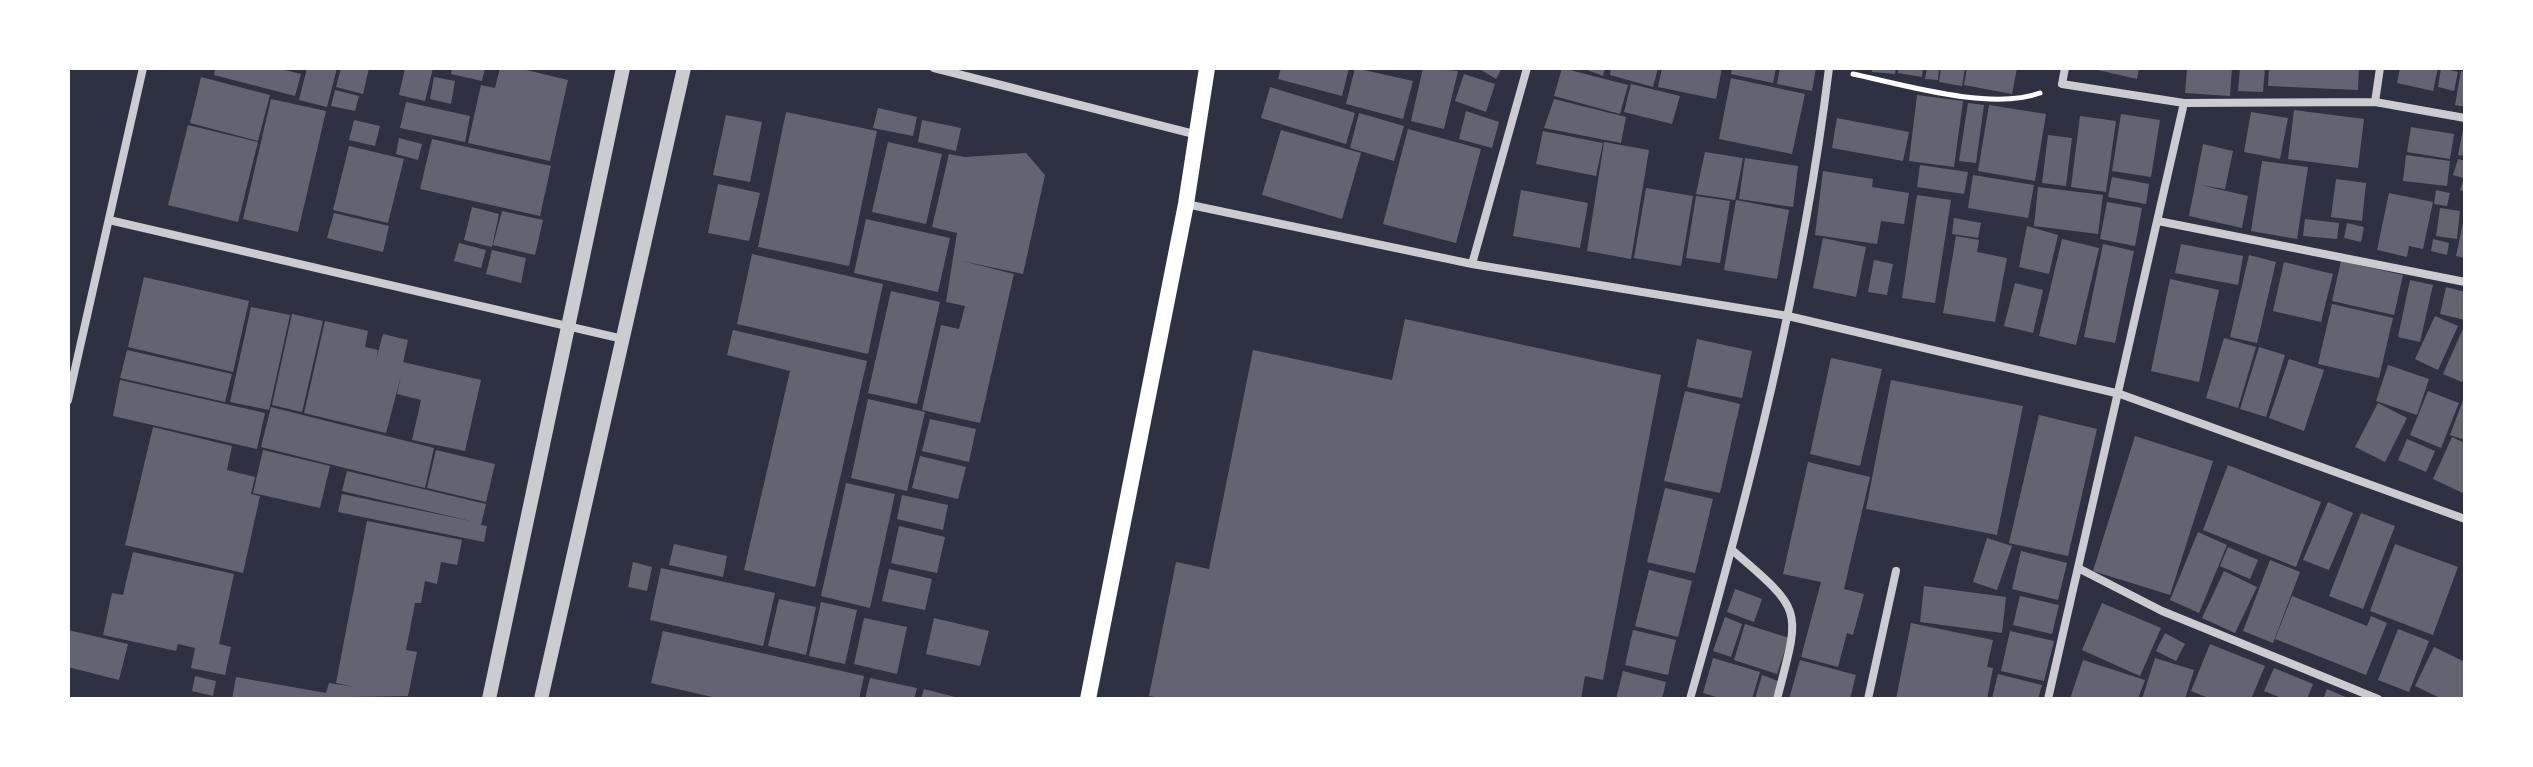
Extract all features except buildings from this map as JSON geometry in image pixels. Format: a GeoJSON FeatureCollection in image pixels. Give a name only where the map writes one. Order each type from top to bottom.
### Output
{"type":"FeatureCollection","features":[{"type":"Feature","properties":{"kind":"main road"},"geometry":{"type":"LineString","coordinates":[[1088,699],[1186,204],[1194,134],[1207,68]]}},
{"type":"Feature","properties":{"kind":"street"},"geometry":{"type":"LineString","coordinates":[[68,400],[143,68]]}},
{"type":"Feature","properties":{"kind":"street"},"geometry":{"type":"LineString","coordinates":[[489,699],[623,68]]}},
{"type":"Feature","properties":{"kind":"street"},"geometry":{"type":"LineString","coordinates":[[541,699],[684,68]]}},
{"type":"Feature","properties":{"kind":"street"},"geometry":{"type":"LineString","coordinates":[[934,68],[1194,134]]}},
{"type":"Feature","properties":{"kind":"street"},"geometry":{"type":"LineString","coordinates":[[1472,264],[1527,68]]}},
{"type":"Feature","properties":{"kind":"street"},"geometry":{"type":"LineString","coordinates":[[2065,68],[2062,84],[2184,103],[2375,102],[2465,118]]}},
{"type":"Feature","properties":{"kind":"street"},"geometry":{"type":"LineString","coordinates":[[2375,102],[2380,68]]}},
{"type":"Feature","properties":{"kind":"street"},"geometry":{"type":"LineString","coordinates":[[1690,699],[1732,550],[1788,316],[1829,69]]}},
{"type":"Feature","properties":{"kind":"street"},"geometry":{"type":"LineString","coordinates":[[2048,699],[2184,103]]}},
{"type":"Feature","properties":{"kind":"street"},"geometry":{"type":"LineString","coordinates":[[1186,204],[1472,264],[1788,316],[2120,394],[2465,519]]}},
{"type":"Feature","properties":{"kind":"street"},"geometry":{"type":"LineString","coordinates":[[109,220],[623,339]]}},
{"type":"Feature","properties":{"kind":"street"},"geometry":{"type":"LineString","coordinates":[[2158,221],[2465,282]]}},
{"type":"Feature","properties":{"kind":"street"},"geometry":{"type":"LineString","coordinates":[[1732,550],[1783,594],[1792,609],[1792,642],[1777,699]]}},
{"type":"Feature","properties":{"kind":"street"},"geometry":{"type":"LineString","coordinates":[[2078,568],[2162,611],[2378,699]]}},
{"type":"Feature","properties":{"kind":"street"},"geometry":{"type":"LineString","coordinates":[[1868,699],[1896,571]]}},
{"type":"Feature","properties":{"kind":"path"},"geometry":{"type":"LineString","coordinates":[[1829,69],[1921,88],[1993,98],[2022,99],[2062,84]]}}]}
